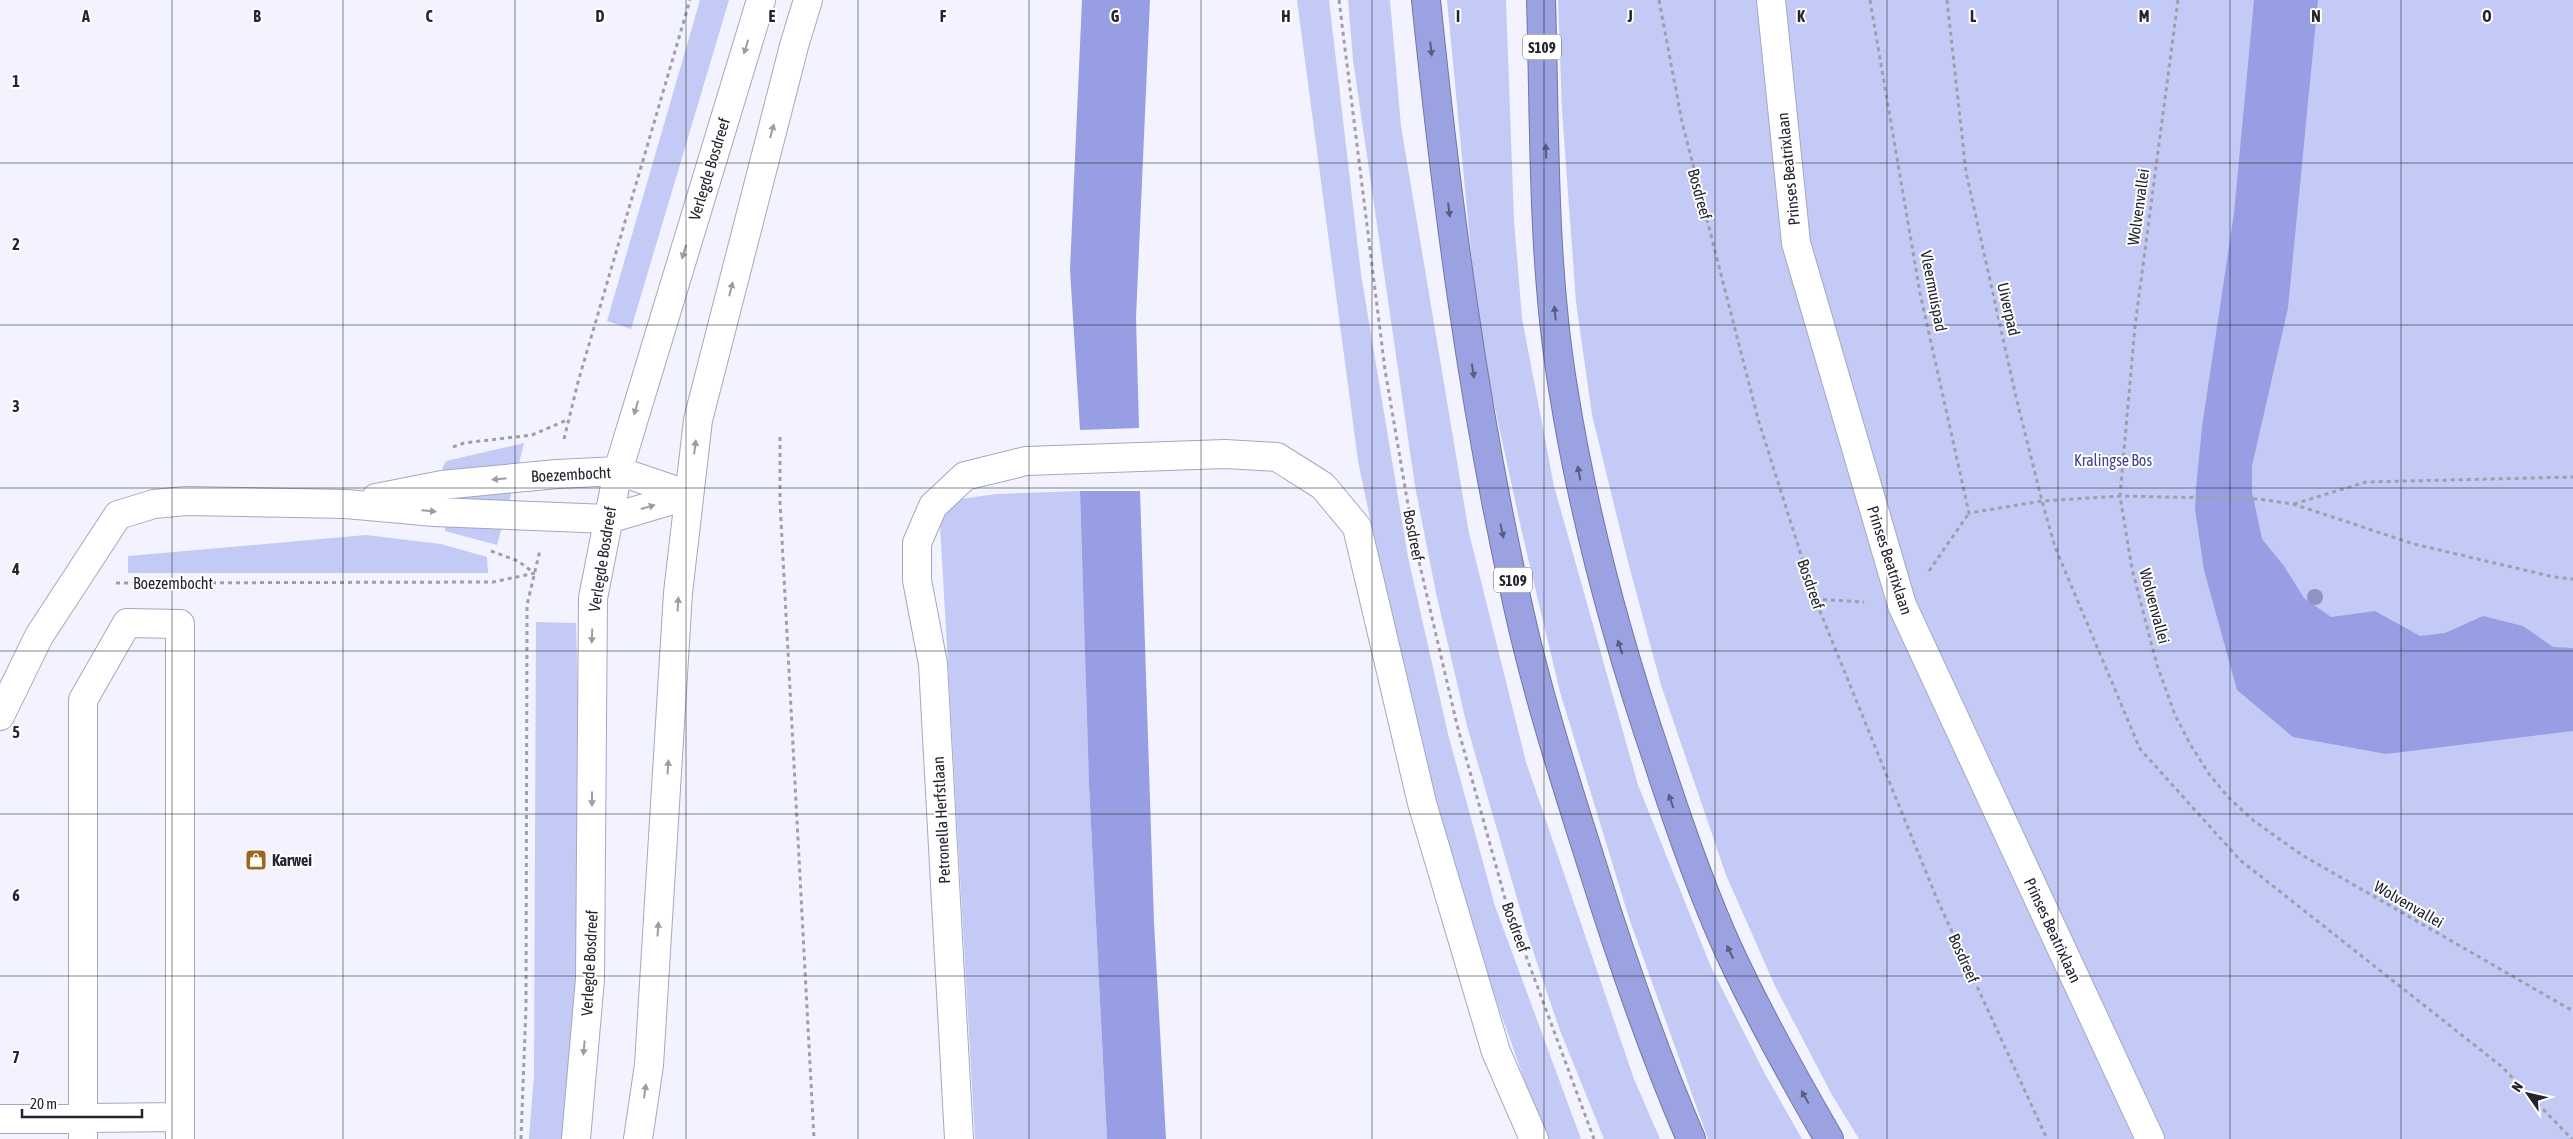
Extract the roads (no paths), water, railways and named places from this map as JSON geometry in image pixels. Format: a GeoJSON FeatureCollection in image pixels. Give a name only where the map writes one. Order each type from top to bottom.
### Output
{"type":"FeatureCollection","features":[{"type":"Feature","properties":{"kind":"highway","name":"S109"},"geometry":{"type":"LineString","coordinates":[[1426,0],[1454,248],[1496,502],[1518,607],[1547,723],[1613,933],[1692,1139]]}},
{"type":"Feature","properties":{"kind":"highway","name":"S109"},"geometry":{"type":"LineString","coordinates":[[1541,0],[1548,251],[1562,386],[1588,521],[1614,628],[1683,838],[1728,949],[1790,1070],[1829,1139]]}},
{"type":"Feature","properties":{"kind":"street","name":"Verlegde Bosdreef"},"geometry":{"type":"LineString","coordinates":[[576,1139],[590,979],[593,598],[618,471],[760,0]]}},
{"type":"Feature","properties":{"kind":"street"},"geometry":{"type":"LineString","coordinates":[[638,1139],[649,1066],[678,593],[698,420],[786,75],[808,0]]}},
{"type":"Feature","properties":{"kind":"street","name":"Prinses Beatrixlaan"},"geometry":{"type":"LineString","coordinates":[[1771,0],[1796,243],[1902,605],[2150,1139]]}},
{"type":"Feature","properties":{"kind":"street","name":"Petronella Herfstlaan"},"geometry":{"type":"LineString","coordinates":[[959,1139],[933,664],[917,580],[917,543],[933,506],[965,476],[1026,461],[1225,454],[1277,457],[1323,486],[1357,527],[1422,804],[1496,1052],[1534,1139]]}},
{"type":"Feature","properties":{"kind":"street","name":"Boezembocht"},"geometry":{"type":"LineString","coordinates":[[346,504],[442,485],[557,474],[618,471],[689,495]]}},
{"type":"Feature","properties":{"kind":"street","name":"Boezembocht"},"geometry":{"type":"LineString","coordinates":[[2,707],[39,636],[118,515],[154,504],[186,501],[346,504],[435,512],[608,519],[689,495]]}},
{"type":"Feature","properties":{"kind":"street"},"geometry":{"type":"LineString","coordinates":[[0,1119],[83,1129],[179,1128],[180,624],[127,623],[83,700],[83,1129]]}},
{"type":"Feature","properties":{"kind":"place","name":"Karwei"},"geometry":{"type":"Point","coordinates":[256,860]}},
{"type":"Feature","properties":{"kind":"park label","name":"Kralingse Bos"},"geometry":{"type":"Point","coordinates":[2113,460]}}]}
